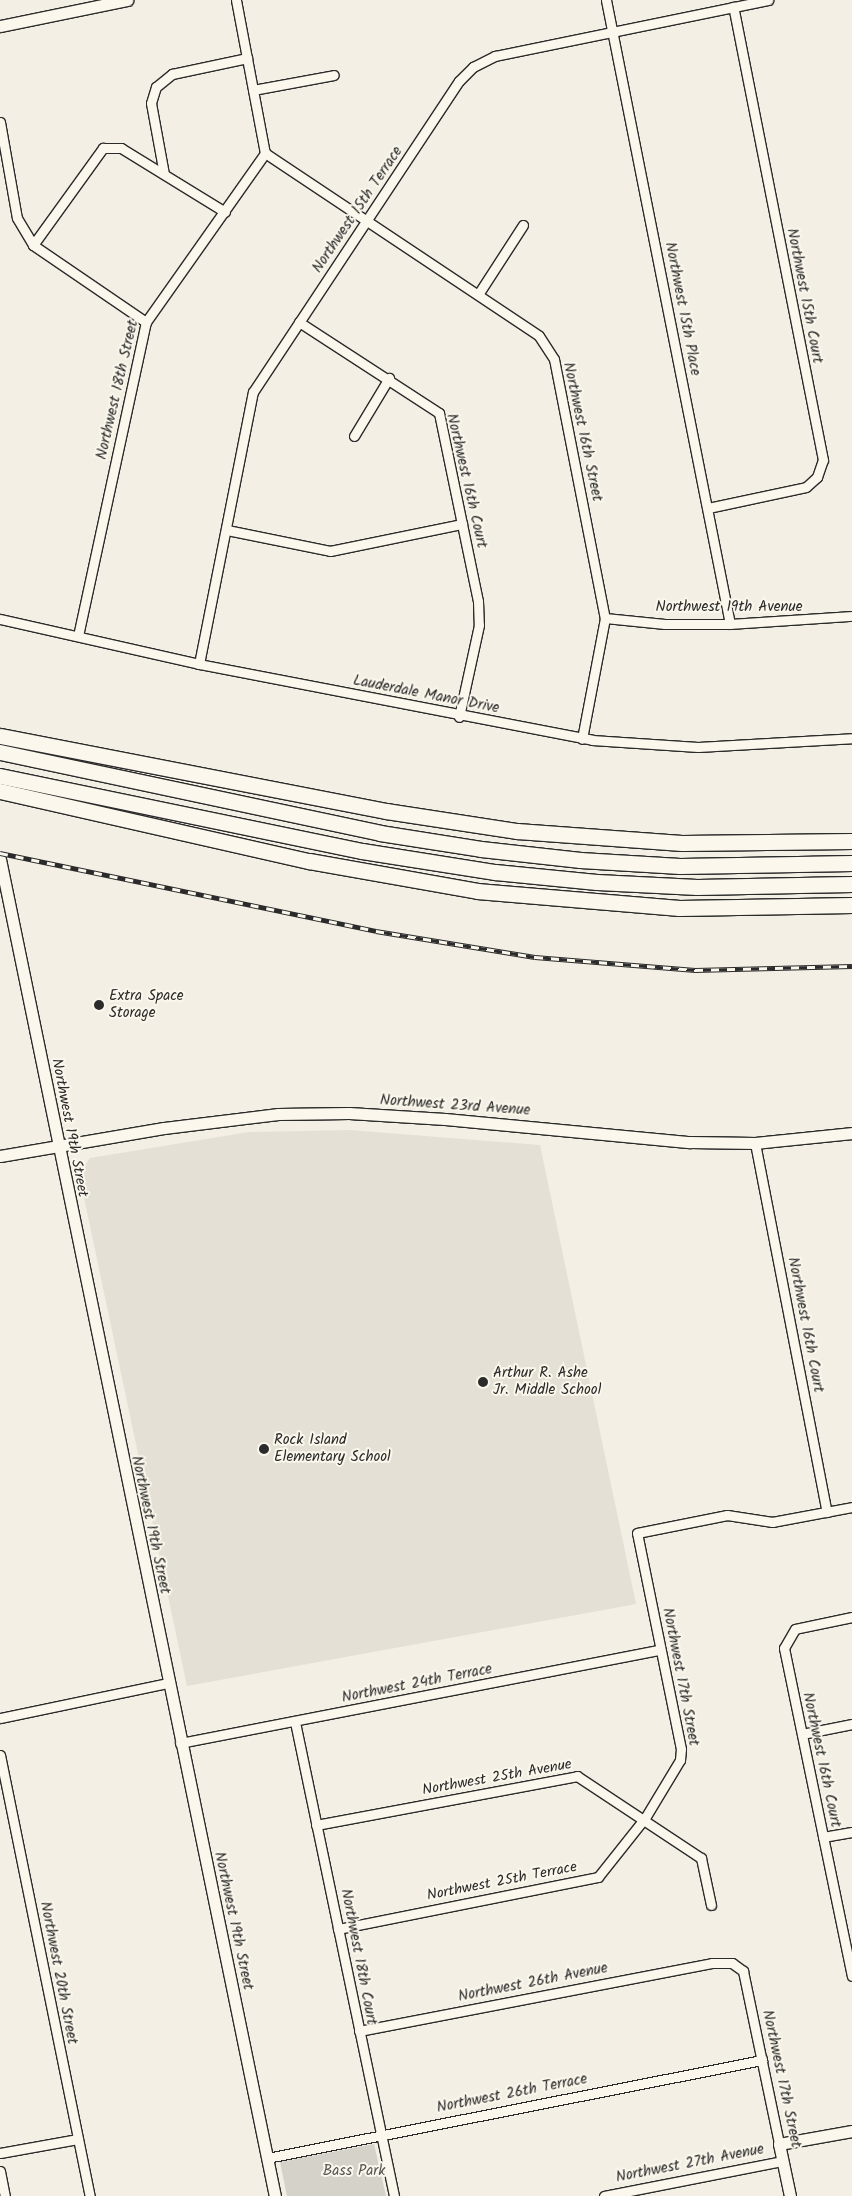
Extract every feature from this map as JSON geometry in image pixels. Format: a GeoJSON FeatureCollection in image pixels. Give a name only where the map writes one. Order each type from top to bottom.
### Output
{"type":"FeatureCollection","features":[{"type":"Feature","properties":{"kind":"highway"},"geometry":{"type":"LineString","coordinates":[[0,736],[386,811],[516,831],[682,844],[851,841]]}},
{"type":"Feature","properties":{"kind":"highway"},"geometry":{"type":"LineString","coordinates":[[0,752],[372,831],[480,849],[580,860],[680,866],[852,863]]}},
{"type":"Feature","properties":{"kind":"highway"},"geometry":{"type":"LineString","coordinates":[[0,776],[362,850],[495,872],[664,886],[852,884]]}},
{"type":"Feature","properties":{"kind":"highway"},"geometry":{"type":"LineString","coordinates":[[0,792],[407,881],[546,900],[679,908],[852,906]]}},
{"type":"Feature","properties":{"kind":"highway"},"geometry":{"type":"LineString","coordinates":[[679,908],[832,885]]}},
{"type":"Feature","properties":{"kind":"street"},"geometry":{"type":"LineString","coordinates":[[0,26],[127,0]]}},
{"type":"Feature","properties":{"kind":"street"},"geometry":{"type":"LineString","coordinates":[[236,0],[264,153],[370,220]]}},
{"type":"Feature","properties":{"kind":"street","name":"Northwest 15th Place"},"geometry":{"type":"LineString","coordinates":[[606,0],[730,624]]}},
{"type":"Feature","properties":{"kind":"street","name":"Northwest 15th Terrace"},"geometry":{"type":"LineString","coordinates":[[199,664],[253,392],[370,220],[459,81],[473,67],[495,56],[768,0]]}},
{"type":"Feature","properties":{"kind":"street","name":"Northwest 15th Court"},"geometry":{"type":"LineString","coordinates":[[708,508],[806,487],[817,476],[823,460],[733,8]]}},
{"type":"Feature","properties":{"kind":"street"},"geometry":{"type":"LineString","coordinates":[[164,174],[152,102],[156,87],[172,74],[247,58]]}},
{"type":"Feature","properties":{"kind":"street"},"geometry":{"type":"LineString","coordinates":[[253,90],[334,75]]}},
{"type":"Feature","properties":{"kind":"street"},"geometry":{"type":"LineString","coordinates":[[0,122],[17,218],[33,245],[146,322]]}},
{"type":"Feature","properties":{"kind":"street"},"geometry":{"type":"LineString","coordinates":[[33,245],[103,148],[121,148],[225,212]]}},
{"type":"Feature","properties":{"kind":"street","name":"Northwest 18th Street"},"geometry":{"type":"LineString","coordinates":[[78,636],[146,322],[225,212],[264,153]]}},
{"type":"Feature","properties":{"kind":"street","name":"Northwest 16th Street"},"geometry":{"type":"LineString","coordinates":[[370,220],[540,336],[554,359],[605,618],[582,739]]}},
{"type":"Feature","properties":{"kind":"street"},"geometry":{"type":"LineString","coordinates":[[479,293],[523,225]]}},
{"type":"Feature","properties":{"kind":"street","name":"Northwest 16th Court"},"geometry":{"type":"LineString","coordinates":[[299,322],[389,378],[439,413],[478,601],[479,625],[459,717]]}},
{"type":"Feature","properties":{"kind":"street"},"geometry":{"type":"LineString","coordinates":[[354,436],[389,378]]}},
{"type":"Feature","properties":{"kind":"street"},"geometry":{"type":"LineString","coordinates":[[227,530],[330,551],[462,524]]}},
{"type":"Feature","properties":{"kind":"street","name":"Northwest 19th Avenue"},"geometry":{"type":"LineString","coordinates":[[605,618],[665,624],[730,624],[852,616]]}},
{"type":"Feature","properties":{"kind":"street","name":"Lauderdale Manor Drive"},"geometry":{"type":"LineString","coordinates":[[0,620],[199,664],[459,717],[582,739],[698,747],[852,738]]}},
{"type":"Feature","properties":{"kind":"street","name":"Northwest 19th Street"},"geometry":{"type":"LineString","coordinates":[[0,859],[167,1683],[275,2196]]}},
{"type":"Feature","properties":{"kind":"street","name":"Northwest 23rd Avenue"},"geometry":{"type":"LineString","coordinates":[[0,1156],[164,1128],[278,1114],[349,1113],[526,1126],[690,1142],[755,1144],[852,1132]]}},
{"type":"Feature","properties":{"kind":"street","name":"Northwest 16th Court"},"geometry":{"type":"LineString","coordinates":[[755,1144],[827,1512]]}},
{"type":"Feature","properties":{"kind":"street"},"geometry":{"type":"LineString","coordinates":[[827,1512],[852,1508]]}},
{"type":"Feature","properties":{"kind":"street","name":"Northwest 17th Street"},"geometry":{"type":"LineString","coordinates":[[645,1818],[680,1760],[681,1749],[659,1650],[638,1533],[727,1516],[772,1522],[827,1512]]}},
{"type":"Feature","properties":{"kind":"street","name":"Northwest 16th Court"},"geometry":{"type":"LineString","coordinates":[[852,1617],[795,1629],[784,1648],[824,1838],[848,1939],[852,1976]]}},
{"type":"Feature","properties":{"kind":"street","name":"Northwest 24th Terrace"},"geometry":{"type":"LineString","coordinates":[[180,1743],[659,1650]]}},
{"type":"Feature","properties":{"kind":"street"},"geometry":{"type":"LineString","coordinates":[[0,1718],[167,1683]]}},
{"type":"Feature","properties":{"kind":"street","name":"Northwest 18th Court"},"geometry":{"type":"LineString","coordinates":[[295,1722],[394,2196]]}},
{"type":"Feature","properties":{"kind":"street"},"geometry":{"type":"LineString","coordinates":[[802,1734],[852,1724]]}},
{"type":"Feature","properties":{"kind":"street","name":"Northwest 20th Street"},"geometry":{"type":"LineString","coordinates":[[0,1755],[90,2196]]}},
{"type":"Feature","properties":{"kind":"street","name":"Northwest 25th Avenue"},"geometry":{"type":"LineString","coordinates":[[316,1825],[577,1776],[645,1818],[701,1858],[712,1905]]}},
{"type":"Feature","properties":{"kind":"street","name":"Northwest 25th Terrace"},"geometry":{"type":"LineString","coordinates":[[338,1928],[598,1877],[645,1818]]}},
{"type":"Feature","properties":{"kind":"street"},"geometry":{"type":"LineString","coordinates":[[824,1838],[852,1832]]}},
{"type":"Feature","properties":{"kind":"street","name":"Northwest 17th Street"},"geometry":{"type":"LineString","coordinates":[[712,1963],[732,1963],[743,1971],[790,2196]]}},
{"type":"Feature","properties":{"kind":"street","name":"Northwest 26th Avenue"},"geometry":{"type":"LineString","coordinates":[[359,2031],[712,1963]]}},
{"type":"Feature","properties":{"kind":"street","name":"Northwest 26th Terrace"},"geometry":{"type":"LineString","coordinates":[[267,2158],[380,2133],[762,2060]]}},
{"type":"Feature","properties":{"kind":"street","name":"Northwest 27th Avenue"},"geometry":{"type":"LineString","coordinates":[[779,2144],[852,2131]]}},
{"type":"Feature","properties":{"kind":"street"},"geometry":{"type":"LineString","coordinates":[[0,2153],[78,2138]]}},
{"type":"Feature","properties":{"kind":"street","name":"Northwest 27th Avenue"},"geometry":{"type":"LineString","coordinates":[[604,2196],[782,2161]]}},
{"type":"Feature","properties":{"kind":"street"},"geometry":{"type":"LineString","coordinates":[[0,2172],[5,2196]]}},
{"type":"Feature","properties":{"kind":"shaded area"},"geometry":{"type":"Polygon","coordinates":[[[350,1130],[540,1145],[636,1604],[187,1686],[79,1174],[90,1158],[249,1132],[350,1130]]]}},
{"type":"Feature","properties":{"kind":"green space","name":"Bass Park"},"geometry":{"type":"Polygon","coordinates":[[[374,2144],[386,2196],[287,2196],[280,2162],[374,2144]]]}},
{"type":"Feature","properties":{"kind":"railway"},"geometry":{"type":"LineString","coordinates":[[0,853],[376,931],[535,957],[695,970],[852,966]]}},
{"type":"Feature","properties":{"kind":"place","name":"Extra Space Storage"},"geometry":{"type":"Point","coordinates":[99,1005]}},
{"type":"Feature","properties":{"kind":"place","name":"Arthur R. Ashe Jr. Middle School"},"geometry":{"type":"Point","coordinates":[483,1382]}},
{"type":"Feature","properties":{"kind":"place","name":"Rock Island Elementary School"},"geometry":{"type":"Point","coordinates":[264,1449]}}]}
